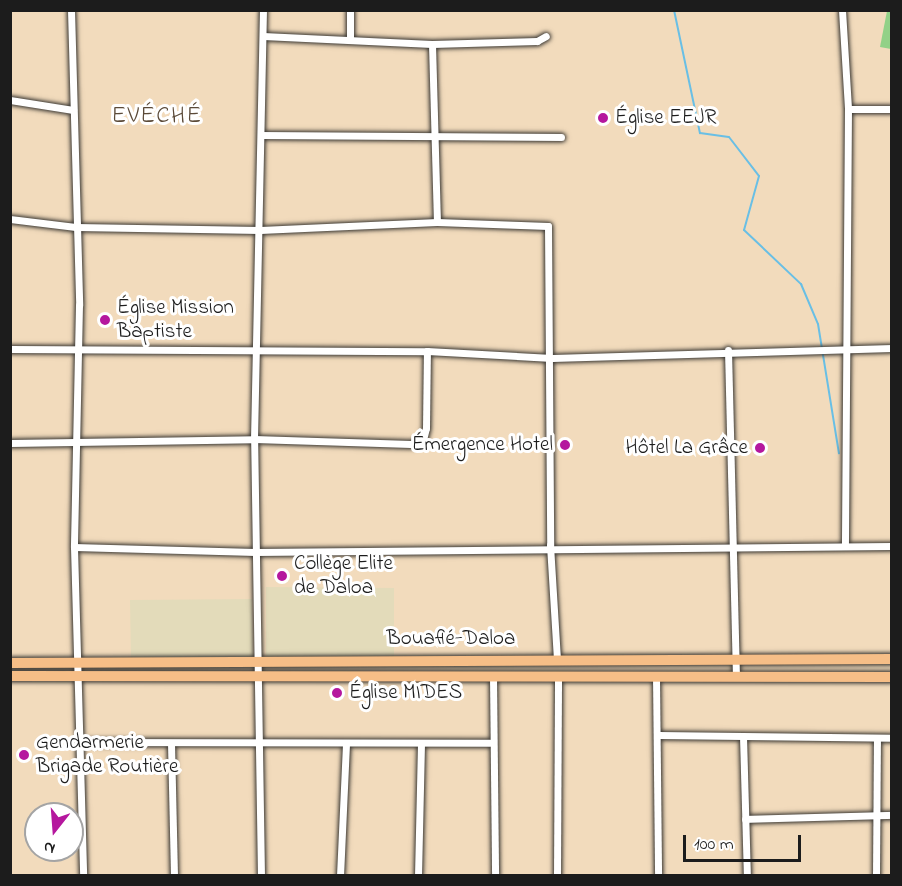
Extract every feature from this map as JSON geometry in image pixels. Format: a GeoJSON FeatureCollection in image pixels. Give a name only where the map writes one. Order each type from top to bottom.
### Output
{"type":"FeatureCollection","features":[{"type":"Feature","properties":{"kind":"highway","name":"Bouaflé-Daloa"},"geometry":{"type":"LineString","coordinates":[[10,663],[735,657],[891,659]]}},
{"type":"Feature","properties":{"kind":"highway","name":"Bouaflé-Daloa"},"geometry":{"type":"LineString","coordinates":[[10,676],[891,677]]}},
{"type":"Feature","properties":{"kind":"street"},"geometry":{"type":"LineString","coordinates":[[71,10],[78,349],[74,444],[74,546],[81,663],[83,876]]}},
{"type":"Feature","properties":{"kind":"street"},"geometry":{"type":"LineString","coordinates":[[261,876],[262,744],[255,552],[254,439],[263,135],[263,10]]}},
{"type":"Feature","properties":{"kind":"street"},"geometry":{"type":"LineString","coordinates":[[350,10],[350,40]]}},
{"type":"Feature","properties":{"kind":"street"},"geometry":{"type":"LineString","coordinates":[[842,10],[848,109],[844,545]]}},
{"type":"Feature","properties":{"kind":"street"},"geometry":{"type":"LineString","coordinates":[[263,36],[432,44],[537,41],[546,36]]}},
{"type":"Feature","properties":{"kind":"street"},"geometry":{"type":"LineString","coordinates":[[432,44],[432,134],[437,222]]}},
{"type":"Feature","properties":{"kind":"street"},"geometry":{"type":"LineString","coordinates":[[10,100],[73,110]]}},
{"type":"Feature","properties":{"kind":"street"},"geometry":{"type":"LineString","coordinates":[[848,109],[891,109]]}},
{"type":"Feature","properties":{"kind":"street"},"geometry":{"type":"LineString","coordinates":[[263,135],[432,134],[561,137]]}},
{"type":"Feature","properties":{"kind":"street"},"geometry":{"type":"LineString","coordinates":[[10,219],[76,227],[260,230],[437,222],[548,226],[552,358],[550,545],[557,658]]}},
{"type":"Feature","properties":{"kind":"street"},"geometry":{"type":"LineString","coordinates":[[10,349],[255,353],[427,351],[552,358],[728,350],[891,348]]}},
{"type":"Feature","properties":{"kind":"street"},"geometry":{"type":"LineString","coordinates":[[728,350],[736,676]]}},
{"type":"Feature","properties":{"kind":"street"},"geometry":{"type":"LineString","coordinates":[[10,443],[74,444],[254,439],[411,444],[423,440],[427,351]]}},
{"type":"Feature","properties":{"kind":"street"},"geometry":{"type":"LineString","coordinates":[[74,546],[255,552],[550,545],[733,549],[844,545],[891,546]]}},
{"type":"Feature","properties":{"kind":"street"},"geometry":{"type":"LineString","coordinates":[[493,676],[490,742],[495,876]]}},
{"type":"Feature","properties":{"kind":"street"},"geometry":{"type":"LineString","coordinates":[[656,676],[658,876]]}},
{"type":"Feature","properties":{"kind":"street"},"geometry":{"type":"LineString","coordinates":[[557,876],[558,677]]}},
{"type":"Feature","properties":{"kind":"street"},"geometry":{"type":"LineString","coordinates":[[658,735],[891,738]]}},
{"type":"Feature","properties":{"kind":"street"},"geometry":{"type":"LineString","coordinates":[[743,736],[747,876]]}},
{"type":"Feature","properties":{"kind":"street"},"geometry":{"type":"LineString","coordinates":[[876,876],[877,738]]}},
{"type":"Feature","properties":{"kind":"street"},"geometry":{"type":"LineString","coordinates":[[82,742],[262,744],[490,742]]}},
{"type":"Feature","properties":{"kind":"street"},"geometry":{"type":"LineString","coordinates":[[171,743],[174,876]]}},
{"type":"Feature","properties":{"kind":"street"},"geometry":{"type":"LineString","coordinates":[[340,876],[346,744]]}},
{"type":"Feature","properties":{"kind":"street"},"geometry":{"type":"LineString","coordinates":[[418,876],[421,744]]}},
{"type":"Feature","properties":{"kind":"street"},"geometry":{"type":"LineString","coordinates":[[746,819],[891,815]]}},
{"type":"Feature","properties":{"kind":"shaded area"},"geometry":{"type":"Polygon","coordinates":[[[266,587],[394,588],[394,658],[266,657],[266,587]]]}},
{"type":"Feature","properties":{"kind":"shaded area"},"geometry":{"type":"Polygon","coordinates":[[[252,599],[253,659],[131,659],[130,600],[252,599]]]}},
{"type":"Feature","properties":{"kind":"green space"},"geometry":{"type":"Polygon","coordinates":[[[887,11],[891,11],[891,49],[880,47],[887,11]]]}},
{"type":"Feature","properties":{"kind":"waterway"},"geometry":{"type":"LineString","coordinates":[[674,10],[700,133],[729,137],[759,176],[744,230],[801,284],[818,324],[839,453]]}},
{"type":"Feature","properties":{"kind":"place","name":"Église EEJR"},"geometry":{"type":"Point","coordinates":[603,118]}},
{"type":"Feature","properties":{"kind":"place","name":"Église Mission Baptiste"},"geometry":{"type":"Point","coordinates":[105,320]}},
{"type":"Feature","properties":{"kind":"place","name":"Émergence Hotel"},"geometry":{"type":"Point","coordinates":[565,445]}},
{"type":"Feature","properties":{"kind":"place","name":"Hôtel La Grâce"},"geometry":{"type":"Point","coordinates":[760,448]}},
{"type":"Feature","properties":{"kind":"place","name":"Collège Elite de Daloa"},"geometry":{"type":"Point","coordinates":[282,576]}},
{"type":"Feature","properties":{"kind":"place","name":"Église MIDES"},"geometry":{"type":"Point","coordinates":[337,693]}},
{"type":"Feature","properties":{"kind":"place","name":"Gendarmerie Brigade Routière"},"geometry":{"type":"Point","coordinates":[24,755]}},
{"type":"Feature","properties":{"kind":"district","name":"EVÉCHÉ"},"geometry":{"type":"Point","coordinates":[157,117]}}]}
